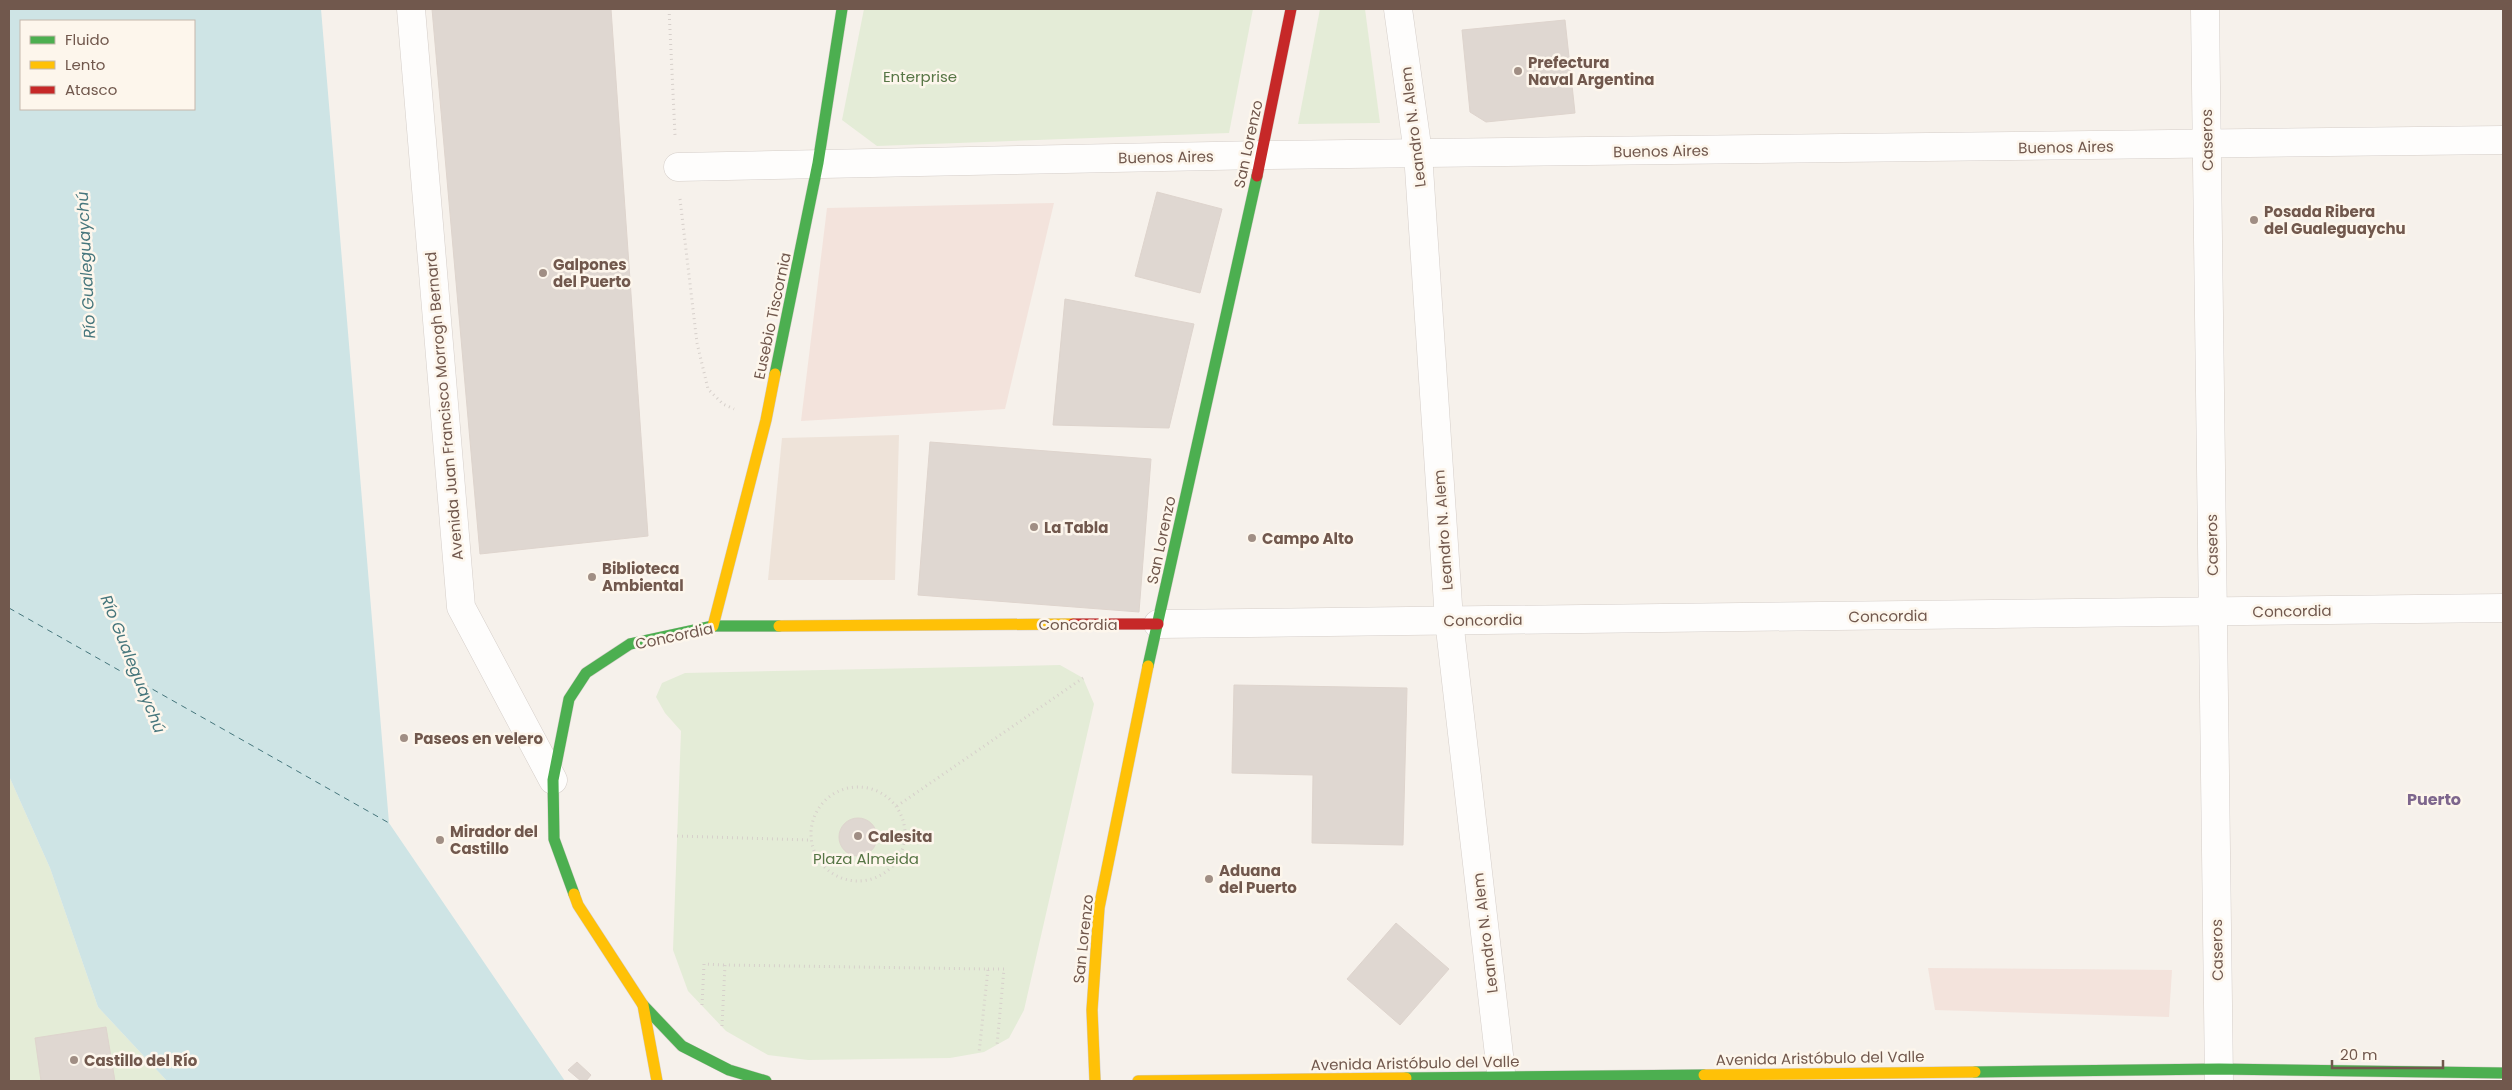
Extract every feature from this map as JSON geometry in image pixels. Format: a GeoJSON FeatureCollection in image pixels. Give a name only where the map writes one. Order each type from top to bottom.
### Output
{"type":"FeatureCollection","features":[{"type":"Feature","properties":{"kind":"main road","name":"Eusebio Tiscornia"},"geometry":{"type":"LineString","coordinates":[[714,626],[766,420],[818,164],[842,9]]}},
{"type":"Feature","properties":{"kind":"main road","name":"San Lorenzo"},"geometry":{"type":"LineString","coordinates":[[1095,1081],[1092,1010],[1094,956],[1099,908],[1134,726],[1262,155],[1291,9]]}},
{"type":"Feature","properties":{"kind":"main road","name":"Concordia"},"geometry":{"type":"LineString","coordinates":[[643,1005],[578,905],[554,839],[553,780],[569,699],[586,673],[630,644],[714,626],[1158,624]]}},
{"type":"Feature","properties":{"kind":"main road"},"geometry":{"type":"LineString","coordinates":[[643,1005],[657,1081]]}},
{"type":"Feature","properties":{"kind":"main road"},"geometry":{"type":"LineString","coordinates":[[643,1005],[682,1046],[729,1070],[766,1081]]}},
{"type":"Feature","properties":{"kind":"main road","name":"Avenida Aristóbulo del Valle"},"geometry":{"type":"LineString","coordinates":[[1138,1081],[2503,1073]]}},
{"type":"Feature","properties":{"kind":"street","name":"Avenida Juan Francisco Morrogh Bernard"},"geometry":{"type":"LineString","coordinates":[[411,9],[461,607],[553,780]]}},
{"type":"Feature","properties":{"kind":"street","name":"Leandro N. Alem"},"geometry":{"type":"LineString","coordinates":[[1398,9],[1418,153],[1449,620],[1502,1079]]}},
{"type":"Feature","properties":{"kind":"street","name":"Caseros"},"geometry":{"type":"LineString","coordinates":[[2205,9],[2219,1075]]}},
{"type":"Feature","properties":{"kind":"street","name":"Buenos Aires"},"geometry":{"type":"LineString","coordinates":[[678,167],[1262,155],[2503,140]]}},
{"type":"Feature","properties":{"kind":"street","name":"Concordia"},"geometry":{"type":"LineString","coordinates":[[1158,624],[2503,608]]}},
{"type":"Feature","properties":{"kind":"path"},"geometry":{"type":"LineString","coordinates":[[669,9],[681,216],[697,343],[708,389],[723,404],[766,420]]}},
{"type":"Feature","properties":{"kind":"path"},"geometry":{"type":"LineString","coordinates":[[897,806],[1083,678]]}},
{"type":"Feature","properties":{"kind":"path"},"geometry":{"type":"LineString","coordinates":[[858,786],[873,789],[886,795],[897,806],[903,819],[906,834],[903,849],[896,862],[886,872],[873,879],[856,881],[840,877],[826,869],[816,856],[810,840],[811,824],[817,808],[829,796],[843,788],[858,786]]}},
{"type":"Feature","properties":{"kind":"path"},"geometry":{"type":"LineString","coordinates":[[677,836],[810,840]]}},
{"type":"Feature","properties":{"kind":"path"},"geometry":{"type":"LineString","coordinates":[[702,1005],[704,964],[1004,969],[997,1045]]}},
{"type":"Feature","properties":{"kind":"path"},"geometry":{"type":"LineString","coordinates":[[722,1026],[725,965]]}},
{"type":"Feature","properties":{"kind":"path"},"geometry":{"type":"LineString","coordinates":[[979,1053],[988,969]]}},
{"type":"Feature","properties":{"kind":"shaded area"},"geometry":{"type":"Polygon","coordinates":[[[1054,203],[1005,409],[801,421],[827,208],[1054,203]]]}},
{"type":"Feature","properties":{"kind":"shaded area"},"geometry":{"type":"Polygon","coordinates":[[[899,435],[895,580],[768,580],[782,438],[899,435]]]}},
{"type":"Feature","properties":{"kind":"shaded area"},"geometry":{"type":"Polygon","coordinates":[[[1928,968],[2172,970],[2169,1017],[1935,1010],[1928,968]]]}},
{"type":"Feature","properties":{"kind":"green space","name":"Enterprise"},"geometry":{"type":"Polygon","coordinates":[[[864,9],[1253,9],[1229,133],[877,146],[842,120],[864,9]]]}},
{"type":"Feature","properties":{"kind":"green space"},"geometry":{"type":"Polygon","coordinates":[[[1320,9],[1365,9],[1380,123],[1298,124],[1320,9]]]}},
{"type":"Feature","properties":{"kind":"green space","name":"Plaza Almeida"},"geometry":{"type":"Polygon","coordinates":[[[1060,665],[1083,678],[1094,704],[1024,1010],[1009,1038],[984,1052],[950,1058],[808,1060],[768,1055],[726,1031],[688,991],[673,950],[681,731],[665,713],[656,697],[662,683],[685,673],[1060,665]]]}},
{"type":"Feature","properties":{"kind":"green space"},"geometry":{"type":"Polygon","coordinates":[[[9,776],[50,868],[98,1007],[167,1081],[9,1081],[9,776]]]}},
{"type":"Feature","properties":{"kind":"water","name":"Río Gualeguaychú"},"geometry":{"type":"Polygon","coordinates":[[[9,9],[321,9],[389,823],[565,1081],[167,1081],[98,1007],[50,868],[9,776],[9,9]]]}},
{"type":"Feature","properties":{"kind":"building","name":"Galpones del Puerto"},"geometry":{"type":"Polygon","coordinates":[[[432,9],[611,9],[648,536],[480,554],[432,9]]]}},
{"type":"Feature","properties":{"kind":"building","name":"Prefectura Naval Argentina"},"geometry":{"type":"Polygon","coordinates":[[[1565,20],[1575,113],[1486,122],[1470,112],[1462,30],[1565,20]]]}},
{"type":"Feature","properties":{"kind":"building"},"geometry":{"type":"Polygon","coordinates":[[[1157,192],[1222,209],[1200,293],[1135,276],[1157,192]]]}},
{"type":"Feature","properties":{"kind":"building"},"geometry":{"type":"Polygon","coordinates":[[[1065,299],[1194,324],[1169,428],[1053,425],[1065,299]]]}},
{"type":"Feature","properties":{"kind":"building","name":"La Tabla"},"geometry":{"type":"Polygon","coordinates":[[[930,442],[1151,459],[1139,612],[918,595],[930,442]]]}},
{"type":"Feature","properties":{"kind":"building"},"geometry":{"type":"Polygon","coordinates":[[[1234,685],[1407,688],[1403,845],[1312,843],[1313,775],[1232,773],[1234,685]]]}},
{"type":"Feature","properties":{"kind":"building","name":"Calesita"},"geometry":{"type":"Polygon","coordinates":[[[858,818],[871,824],[877,837],[871,850],[858,856],[845,850],[839,837],[845,824],[858,818]]]}},
{"type":"Feature","properties":{"kind":"building"},"geometry":{"type":"Polygon","coordinates":[[[1396,923],[1449,969],[1400,1025],[1347,979],[1396,923]]]}},
{"type":"Feature","properties":{"kind":"building","name":"Castillo del Río"},"geometry":{"type":"Polygon","coordinates":[[[106,1027],[115,1081],[41,1081],[35,1038],[106,1027]]]}},
{"type":"Feature","properties":{"kind":"building"},"geometry":{"type":"Polygon","coordinates":[[[577,1062],[591,1075],[586,1081],[581,1081],[568,1070],[577,1062]]]}},
{"type":"Feature","properties":{"kind":"ferry route"},"geometry":{"type":"LineString","coordinates":[[9,608],[389,823]]}},
{"type":"Feature","properties":{"kind":"traffic: fast"},"geometry":{"type":"LineString","coordinates":[[775,374],[818,163],[842,9]]}},
{"type":"Feature","properties":{"kind":"traffic: fast"},"geometry":{"type":"LineString","coordinates":[[1148,666],[1257,176]]}},
{"type":"Feature","properties":{"kind":"traffic: fast"},"geometry":{"type":"LineString","coordinates":[[574,894],[554,839],[553,780],[569,699],[586,673],[630,644],[713,626],[779,626]]}},
{"type":"Feature","properties":{"kind":"traffic: fast"},"geometry":{"type":"LineString","coordinates":[[643,1005],[682,1046],[729,1070],[766,1081]]}},
{"type":"Feature","properties":{"kind":"traffic: fast"},"geometry":{"type":"LineString","coordinates":[[1975,1072],[2219,1069],[2503,1073]]}},
{"type":"Feature","properties":{"kind":"traffic: fast"},"geometry":{"type":"LineString","coordinates":[[1406,1078],[1704,1075]]}},
{"type":"Feature","properties":{"kind":"traffic: slow"},"geometry":{"type":"LineString","coordinates":[[713,626],[766,420],[775,374]]}},
{"type":"Feature","properties":{"kind":"traffic: slow"},"geometry":{"type":"LineString","coordinates":[[779,626],[1073,624]]}},
{"type":"Feature","properties":{"kind":"traffic: slow"},"geometry":{"type":"LineString","coordinates":[[1095,1081],[1092,1010],[1099,908],[1148,666]]}},
{"type":"Feature","properties":{"kind":"traffic: slow"},"geometry":{"type":"LineString","coordinates":[[574,894],[578,905],[643,1005],[657,1081]]}},
{"type":"Feature","properties":{"kind":"traffic: slow"},"geometry":{"type":"LineString","coordinates":[[1704,1075],[1975,1072]]}},
{"type":"Feature","properties":{"kind":"traffic: slow"},"geometry":{"type":"LineString","coordinates":[[1138,1081],[1406,1078]]}},
{"type":"Feature","properties":{"kind":"traffic: jam"},"geometry":{"type":"LineString","coordinates":[[1257,176],[1291,9]]}},
{"type":"Feature","properties":{"kind":"traffic: jam"},"geometry":{"type":"LineString","coordinates":[[1073,624],[1158,624]]}},
{"type":"Feature","properties":{"kind":"place","name":"Prefectura Naval Argentina"},"geometry":{"type":"Point","coordinates":[1518,71]}},
{"type":"Feature","properties":{"kind":"place","name":"Posada Ribera del Gualeguaychu"},"geometry":{"type":"Point","coordinates":[2254,220]}},
{"type":"Feature","properties":{"kind":"place","name":"Galpones del Puerto"},"geometry":{"type":"Point","coordinates":[543,273]}},
{"type":"Feature","properties":{"kind":"place","name":"La Tabla"},"geometry":{"type":"Point","coordinates":[1034,527]}},
{"type":"Feature","properties":{"kind":"place","name":"Campo Alto"},"geometry":{"type":"Point","coordinates":[1252,538]}},
{"type":"Feature","properties":{"kind":"place","name":"Biblioteca Ambiental"},"geometry":{"type":"Point","coordinates":[592,577]}},
{"type":"Feature","properties":{"kind":"place","name":"Paseos en velero"},"geometry":{"type":"Point","coordinates":[404,738]}},
{"type":"Feature","properties":{"kind":"place","name":"Calesita"},"geometry":{"type":"Point","coordinates":[858,836]}},
{"type":"Feature","properties":{"kind":"place","name":"Mirador del Castillo"},"geometry":{"type":"Point","coordinates":[440,840]}},
{"type":"Feature","properties":{"kind":"place","name":"Aduana del Puerto"},"geometry":{"type":"Point","coordinates":[1209,879]}},
{"type":"Feature","properties":{"kind":"place","name":"Castillo del Río"},"geometry":{"type":"Point","coordinates":[74,1060]}},
{"type":"Feature","properties":{"kind":"district","name":"Puerto"},"geometry":{"type":"Point","coordinates":[2434,799]}}]}
